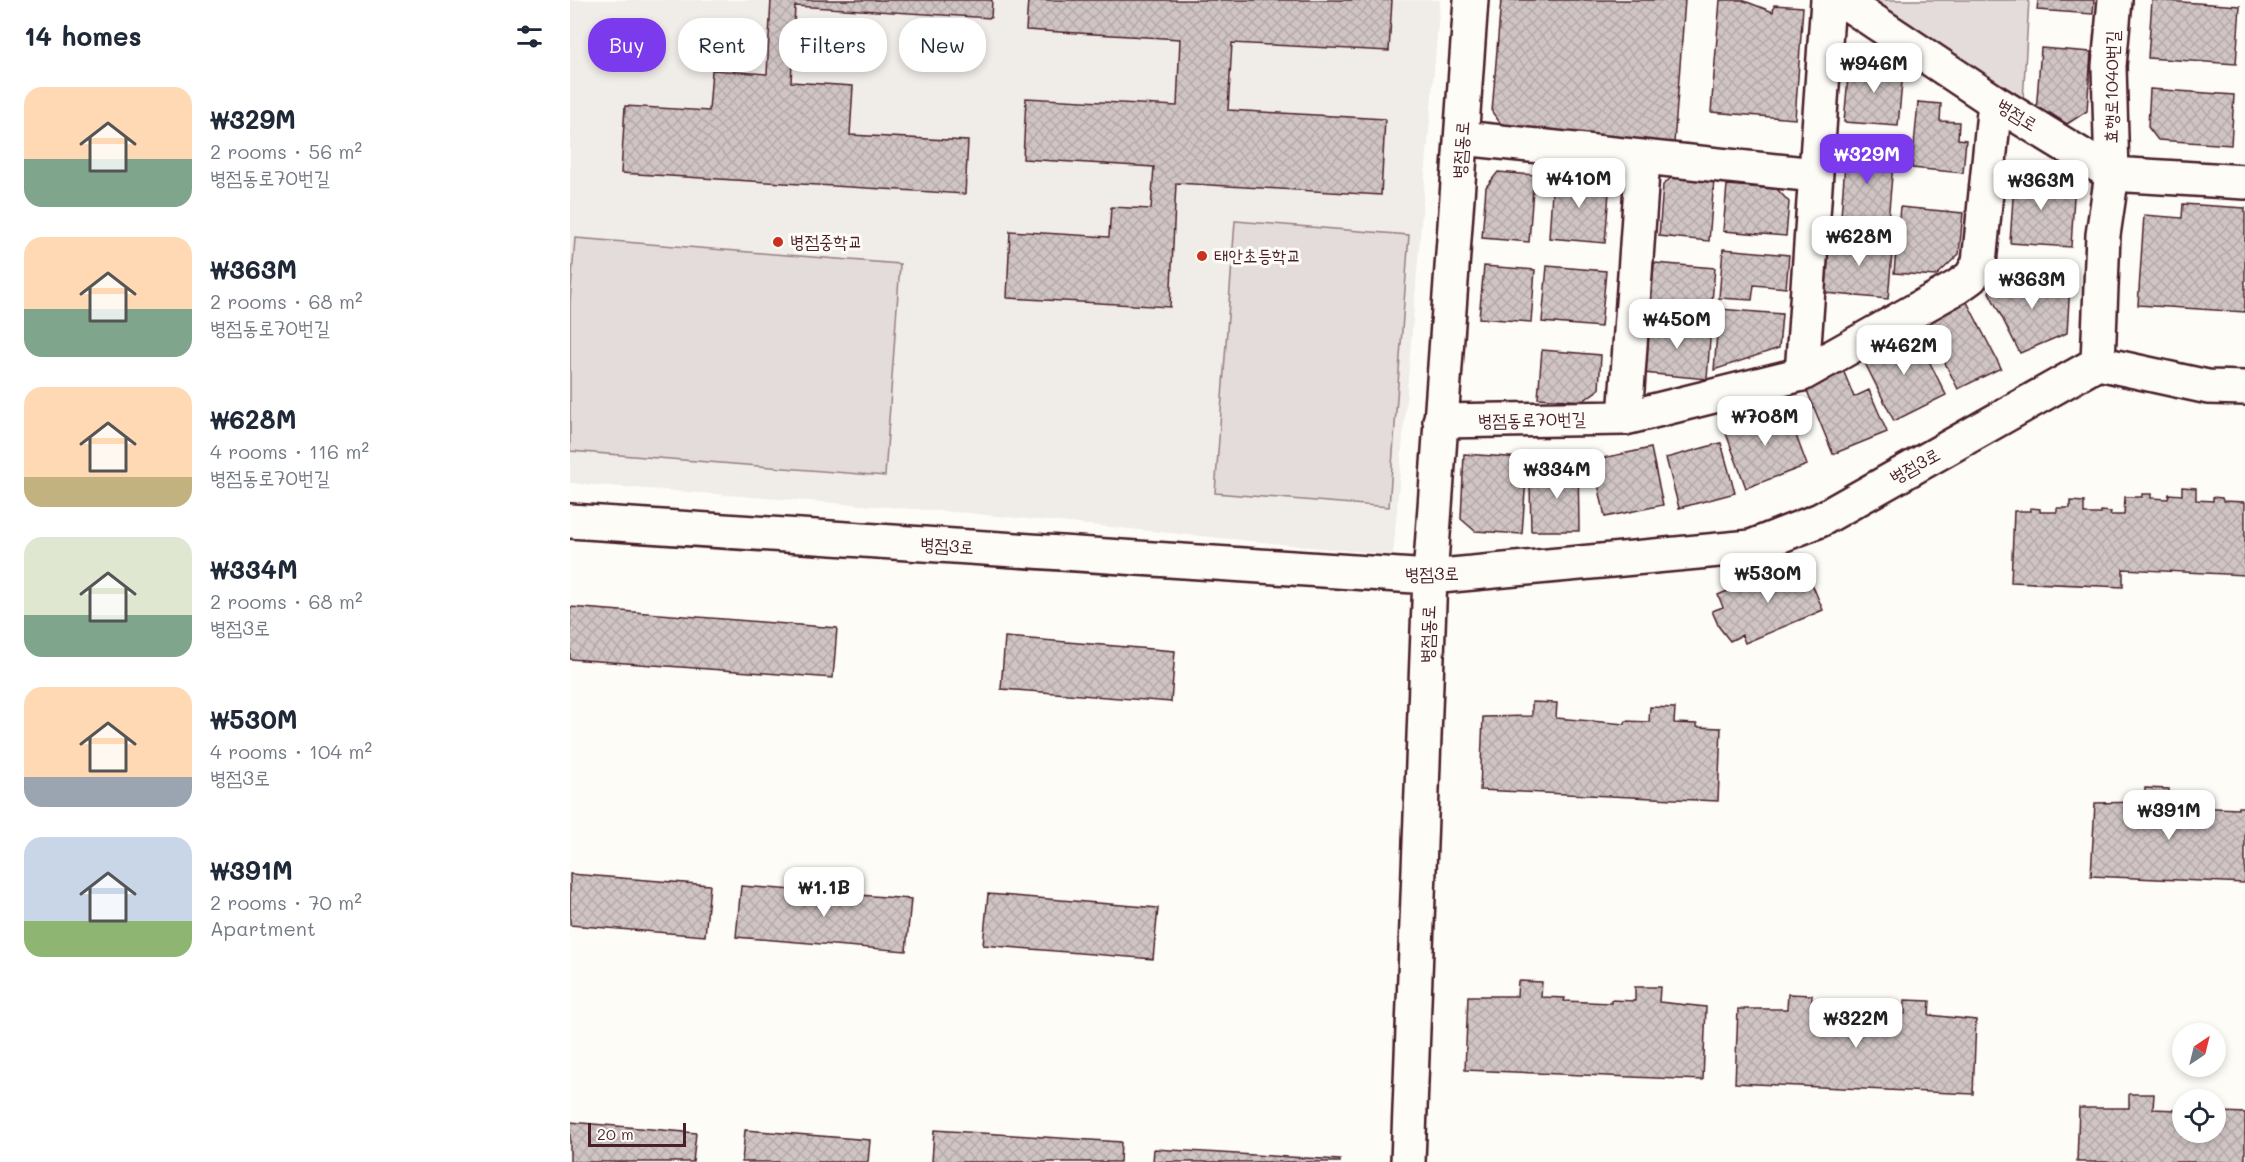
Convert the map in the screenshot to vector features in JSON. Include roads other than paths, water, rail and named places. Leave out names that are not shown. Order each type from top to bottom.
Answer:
[{"type":"street","name":"병점동로","points":[[1408,1162],[1430,577],[1470,0]]},
{"type":"street","points":[[1802,374],[1827,0]]},
{"type":"street","name":"병점로","points":[[1842,0],[1995,102],[2112,174],[2245,182]]},
{"type":"street","name":"효행로1040번길","points":[[2098,363],[2103,235],[2112,174],[2109,66],[2115,0]]},
{"type":"street","name":"병점동로70번길","points":[[1440,421],[1625,418],[1802,374],[1971,277],[1979,263],[1995,102]]},
{"type":"street","points":[[1462,138],[1815,175]]},
{"type":"street","points":[[1625,418],[1643,158]]},
{"type":"street","points":[[2098,363],[2208,387],[2245,388]]},
{"type":"street","name":"병점3로","points":[[570,521],[1430,577],[1751,547],[1820,520],[2098,363]]},
{"type":"place","name":"병점중학교","points":[[778,242]]},
{"type":"place","name":"태안초등학교","points":[[1202,256]]}]
